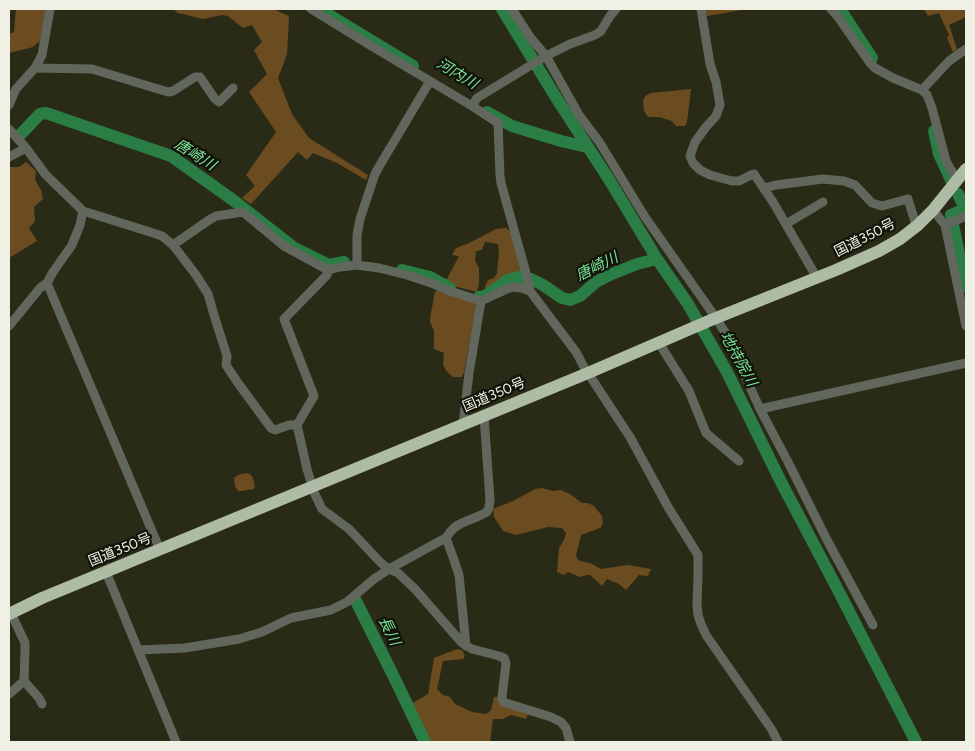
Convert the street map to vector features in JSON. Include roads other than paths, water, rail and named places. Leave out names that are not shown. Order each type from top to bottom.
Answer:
[{"type":"highway","name":"国道350号","points":[[10,613],[42,598],[879,251],[900,239],[918,225],[933,210],[966,169]]},
{"type":"street","points":[[9,104],[16,88],[35,68],[42,55],[50,9]]},
{"type":"street","points":[[311,9],[430,81],[474,102],[498,123],[500,176],[528,282],[630,437],[668,507],[698,555],[698,615],[706,635],[772,730],[778,742]]},
{"type":"street","points":[[512,9],[579,115],[600,143],[645,217],[726,334],[760,409],[872,626]]},
{"type":"street","points":[[474,102],[544,58],[570,44],[595,35],[601,31],[616,9]]},
{"type":"street","points":[[701,9],[710,64],[718,88],[720,105],[716,116],[695,142],[690,156],[693,163],[700,170],[710,175],[732,181],[739,181],[754,174],[817,278]]},
{"type":"street","points":[[831,9],[875,68],[922,90],[927,95],[946,161],[957,180]]},
{"type":"street","points":[[922,90],[949,62],[966,49]]},
{"type":"street","points":[[35,68],[92,69],[168,92],[195,77],[200,77],[219,102],[233,88]]},
{"type":"street","points":[[357,265],[357,235],[360,219],[375,174],[430,81]]},
{"type":"street","points":[[9,129],[46,174],[83,211],[162,236],[173,245],[208,294],[227,356],[226,365],[238,383],[271,428],[275,430],[289,425],[298,425]]},
{"type":"street","points":[[9,158],[26,148]]},
{"type":"street","points":[[764,188],[823,179],[844,181],[855,185],[872,203],[882,206],[908,199],[914,222],[918,225]]},
{"type":"street","points":[[786,224],[823,202]]},
{"type":"street","points":[[933,210],[950,223],[966,326]]},
{"type":"street","points":[[9,326],[40,288],[47,283],[52,272],[72,245],[83,211]]},
{"type":"street","points":[[173,245],[216,216],[242,212],[284,246],[328,270],[357,265],[379,268],[407,275],[481,301],[513,287],[521,288],[528,282]]},
{"type":"street","points":[[950,223],[966,216]]},
{"type":"street","points":[[328,270],[327,275],[284,319],[314,396],[298,425],[307,470],[322,509],[349,529],[381,564],[398,573],[415,589],[462,643],[472,649],[504,658],[506,663],[502,697],[504,702],[561,722],[566,728],[570,742]]},
{"type":"street","points":[[47,283],[160,550]]},
{"type":"street","points":[[463,425],[469,373],[481,301]]},
{"type":"street","points":[[659,343],[689,391],[706,433],[739,461]]},
{"type":"street","points":[[760,409],[966,363]]},
{"type":"street","points":[[138,650],[185,648],[230,641],[262,632],[292,618],[331,610],[347,602],[389,569],[446,538],[455,527],[487,512],[490,507],[484,416]]},
{"type":"street","points":[[446,538],[459,576],[466,646]]},
{"type":"street","points":[[106,572],[176,742]]},
{"type":"street","points":[[10,613],[24,643],[24,681],[42,704]]},
{"type":"street","points":[[9,694],[24,681]]},
{"type":"waterway","name":"河内川","points":[[319,9],[413,66]]},
{"type":"waterway","name":"地持院川","points":[[502,9],[657,259],[688,304],[727,372],[781,482],[916,742]]},
{"type":"waterway","points":[[840,9],[872,58]]},
{"type":"waterway","name":"河内川","points":[[487,112],[512,126],[587,147]]},
{"type":"waterway","name":"唐崎川","points":[[19,136],[40,114],[46,113],[171,156],[233,200],[293,247],[329,265],[344,262]]},
{"type":"waterway","points":[[934,131],[939,154],[951,180]]},
{"type":"waterway","points":[[958,194],[965,209],[951,215],[966,287]]},
{"type":"waterway","name":"唐崎川","points":[[479,297],[485,296],[508,280],[518,277],[531,279],[562,298],[570,300],[580,296],[596,282],[612,274],[637,264],[657,259]]},
{"type":"waterway","name":"唐崎川","points":[[402,270],[430,277],[450,288]]},
{"type":"waterway","name":"長川","points":[[356,601],[393,675]]},
{"type":"waterway","name":"長川","points":[[394,677],[425,742]]}]
